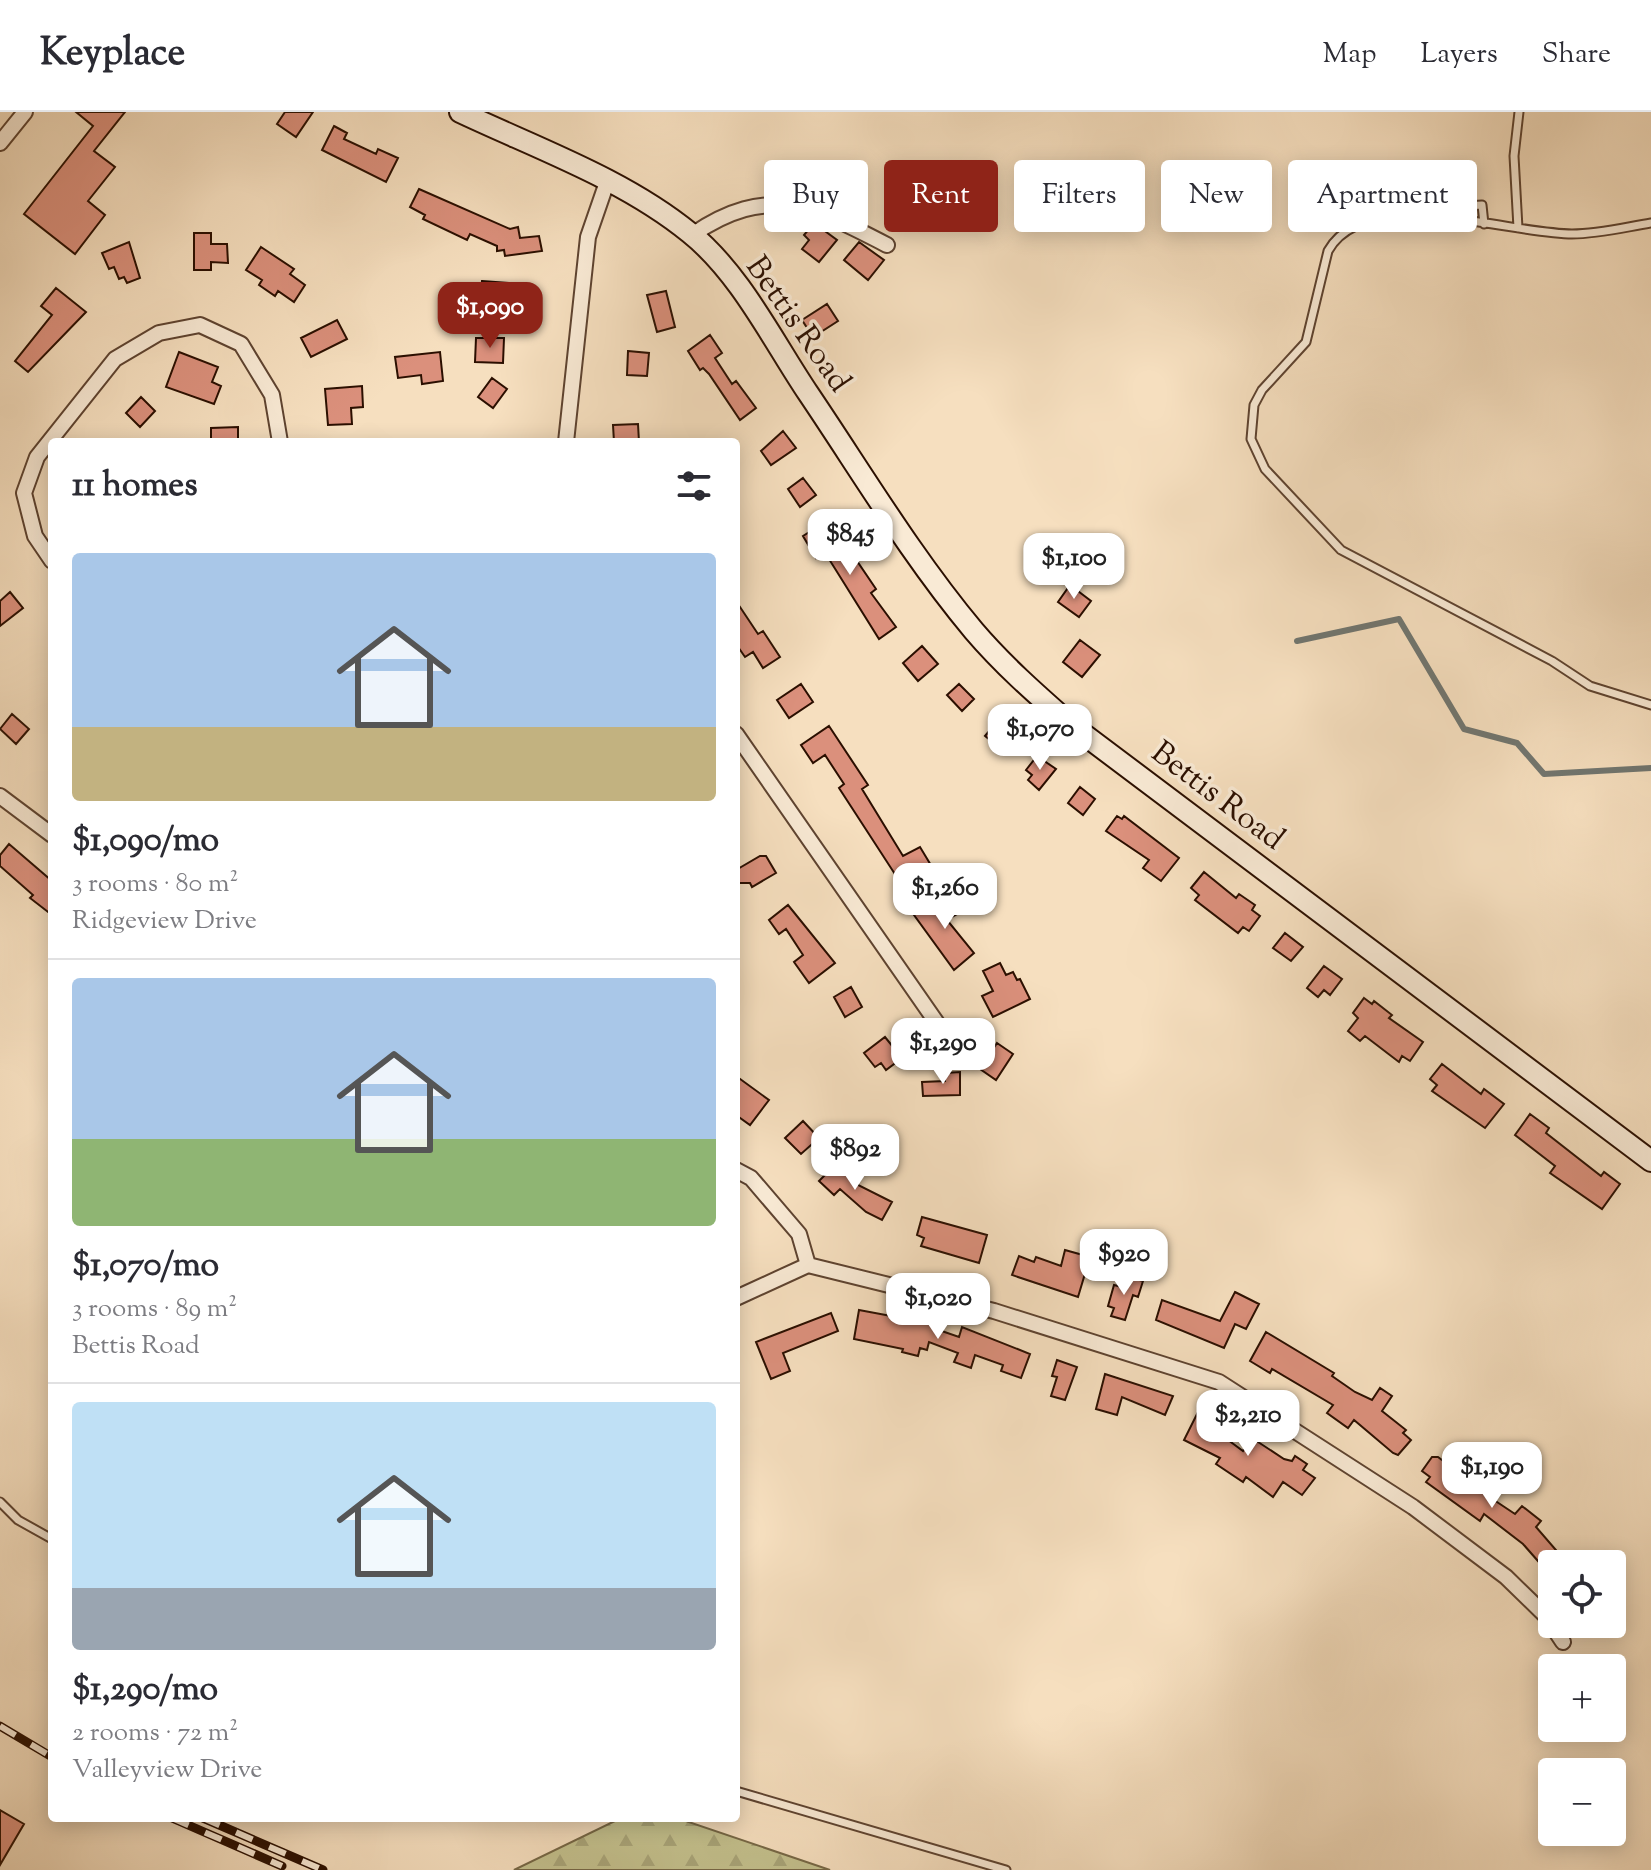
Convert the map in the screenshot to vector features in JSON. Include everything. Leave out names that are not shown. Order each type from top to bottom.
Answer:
[{"type":"street","points":[[0,143],[25,112]]},
{"type":"street","name":"Bettis Road","points":[[460,112],[607,182],[659,210],[692,235],[739,290],[929,574],[975,632],[1021,681],[1070,724],[1651,1161]]},
{"type":"street","points":[[566,438],[588,237],[607,182]]},
{"type":"street","points":[[692,235],[716,218],[757,204],[805,208],[832,216],[887,245]]},
{"type":"street","points":[[52,438],[115,359],[159,333],[200,325],[241,344],[272,395],[279,438]]},
{"type":"street","points":[[48,443],[37,457],[24,493],[35,536],[48,555]]},
{"type":"street","points":[[740,740],[939,1026]]},
{"type":"street","points":[[0,796],[48,832]]},
{"type":"street","points":[[740,1172],[751,1178],[799,1234],[808,1265]]},
{"type":"street","points":[[740,1296],[808,1265],[994,1311],[1219,1382],[1413,1507],[1526,1596],[1545,1615],[1563,1642]]},
{"type":"lane","points":[[1518,228],[1514,156],[1519,112]]},
{"type":"lane","points":[[1477,204],[1482,205],[1485,211],[1484,224]]},
{"type":"lane","points":[[1477,223],[1573,234],[1651,223]]},
{"type":"lane","points":[[1347,232],[1332,243],[1306,342],[1262,390],[1254,405],[1251,439],[1257,455],[1278,486],[1341,550],[1552,661],[1590,686],[1651,705]]},
{"type":"lane","points":[[0,1502],[18,1520],[48,1537]]},
{"type":"lane","points":[[740,1792],[1006,1870]]},
{"type":"green space","points":[[613,1822],[689,1822],[830,1870],[514,1870]]},
{"type":"building","points":[[76,112],[125,112],[94,151],[115,167],[88,201],[105,215],[75,254],[24,214],[93,126]]},
{"type":"building","points":[[285,112],[313,112],[296,137],[277,124]]},
{"type":"building","points":[[334,126],[347,133],[344,139],[376,154],[378,149],[398,158],[386,182],[322,150]]},
{"type":"building","points":[[419,189],[510,229],[518,227],[520,238],[539,236],[542,251],[505,256],[504,250],[497,251],[497,246],[470,234],[467,240],[423,219],[425,215],[410,207]]},
{"type":"building","points":[[806,232],[826,232],[837,240],[819,262],[802,249],[809,240],[804,235]]},
{"type":"building","points":[[194,233],[211,233],[211,244],[227,244],[228,263],[211,262],[211,270],[194,270]]},
{"type":"building","points":[[129,242],[140,278],[127,283],[124,277],[119,279],[114,267],[109,269],[102,253]]},
{"type":"building","points":[[859,242],[884,260],[868,280],[844,260]]},
{"type":"building","points":[[261,247],[294,269],[290,274],[305,285],[294,302],[278,291],[275,296],[259,285],[262,280],[246,270]]},
{"type":"building","points":[[482,281],[508,283],[506,305],[486,304],[487,297],[481,296]]},
{"type":"building","points":[[56,288],[86,312],[28,372],[15,361],[52,315],[41,306]]},
{"type":"building","points":[[666,291],[675,327],[657,332],[647,295]]},
{"type":"building","points":[[827,304],[838,321],[813,337],[802,320]]},
{"type":"building","points":[[337,320],[347,339],[311,357],[301,338]]},
{"type":"building","points":[[710,335],[722,353],[715,358],[732,384],[736,381],[756,408],[740,420],[709,374],[703,368],[700,370],[688,351]]},
{"type":"building","points":[[476,338],[504,338],[503,363],[475,362]]},
{"type":"building","points":[[628,351],[649,353],[647,376],[627,375]]},
{"type":"building","points":[[179,352],[218,367],[212,382],[221,386],[214,404],[166,387]]},
{"type":"building","points":[[440,352],[443,381],[422,384],[421,375],[398,378],[395,357]]},
{"type":"building","points":[[492,378],[507,389],[493,408],[478,397]]},
{"type":"building","points":[[362,386],[363,407],[351,408],[352,424],[328,425],[325,389]]},
{"type":"building","points":[[141,397],[155,411],[140,427],[126,413]]},
{"type":"building","points":[[638,424],[639,438],[614,438],[613,425]]},
{"type":"building","points":[[238,427],[238,438],[211,438],[211,428]]},
{"type":"building","points":[[783,431],[796,448],[771,465],[761,451]]},
{"type":"building","points":[[803,478],[816,495],[800,507],[788,489]]},
{"type":"building","points":[[827,521],[853,564],[857,561],[876,589],[871,593],[896,627],[879,639],[829,559],[824,553],[816,558],[803,536]]},
{"type":"building","points":[[1070,585],[1091,601],[1079,617],[1058,602]]},
{"type":"building","points":[[10,592],[23,608],[0,626],[0,601]]},
{"type":"building","points":[[740,607],[758,634],[763,631],[780,657],[763,668],[753,652],[745,657],[740,650]]},
{"type":"building","points":[[1080,640],[1100,655],[1082,677],[1063,662]]},
{"type":"building","points":[[922,646],[938,664],[918,681],[903,663]]},
{"type":"building","points":[[801,684],[813,702],[789,718],[777,700]]},
{"type":"building","points":[[959,684],[974,699],[962,711],[947,695]]},
{"type":"building","points":[[12,714],[29,729],[16,744],[0,729]]},
{"type":"building","points":[[997,722],[1014,736],[1002,750],[985,736]]},
{"type":"building","points":[[829,726],[868,785],[862,789],[903,856],[920,847],[932,867],[902,885],[839,788],[844,784],[825,755],[813,763],[801,745]]},
{"type":"building","points":[[1037,756],[1056,769],[1039,790],[1028,780],[1032,775],[1026,770]]},
{"type":"building","points":[[1080,787],[1095,799],[1083,815],[1068,803]]},
{"type":"building","points":[[1117,816],[1122,819],[1124,816],[1179,858],[1161,881],[1143,868],[1149,860],[1106,831]]},
{"type":"building","points":[[9,844],[48,878],[48,912],[0,866],[0,855]]},
{"type":"building","points":[[760,856],[766,856],[776,873],[752,887],[750,883],[740,883],[740,868]]},
{"type":"building","points":[[1204,872],[1236,898],[1239,894],[1255,905],[1252,910],[1260,916],[1249,931],[1243,927],[1238,933],[1195,900],[1199,895],[1191,888]]},
{"type":"building","points":[[947,894],[959,913],[947,920],[974,953],[954,970],[914,915]]},
{"type":"building","points":[[788,905],[835,963],[809,983],[794,962],[803,955],[786,929],[779,934],[769,920]]},
{"type":"building","points":[[1285,933],[1303,947],[1291,961],[1273,948]]},
{"type":"building","points":[[1000,963],[1006,975],[1013,972],[1017,980],[1020,979],[1030,999],[993,1017],[982,996],[993,991],[983,971]]},
{"type":"building","points":[[1324,966],[1342,979],[1330,995],[1324,990],[1318,997],[1307,988]]},
{"type":"building","points":[[851,987],[862,1007],[845,1017],[834,997]]},
{"type":"building","points":[[1364,998],[1372,1004],[1374,1001],[1392,1015],[1389,1018],[1423,1042],[1410,1061],[1402,1056],[1399,1062],[1365,1036],[1360,1041],[1348,1031],[1358,1018],[1353,1013]]},
{"type":"building","points":[[885,1037],[902,1058],[886,1070],[881,1063],[875,1067],[864,1053]]},
{"type":"building","points":[[997,1043],[1013,1054],[996,1080],[980,1069]]},
{"type":"building","points":[[1442,1064],[1481,1094],[1484,1089],[1504,1104],[1485,1128],[1432,1091],[1437,1085],[1430,1079]]},
{"type":"building","points":[[960,1072],[960,1095],[923,1096],[922,1082],[945,1081],[945,1073]]},
{"type":"building","points":[[740,1079],[769,1100],[750,1125],[740,1118]]},
{"type":"building","points":[[1530,1114],[1549,1128],[1546,1133],[1601,1176],[1604,1172],[1620,1184],[1602,1209],[1550,1173],[1555,1166],[1515,1135]]},
{"type":"building","points":[[803,1121],[819,1138],[801,1154],[785,1138]]},
{"type":"building","points":[[836,1163],[858,1185],[892,1202],[882,1220],[866,1212],[840,1189],[834,1195],[819,1181],[826,1174],[823,1167],[829,1171]]},
{"type":"building","points":[[922,1217],[987,1235],[979,1263],[921,1246],[924,1238],[917,1235]]},
{"type":"building","points":[[1065,1250],[1090,1257],[1078,1297],[1012,1275],[1019,1256],[1034,1262],[1036,1257],[1061,1266]]},
{"type":"building","points":[[1125,1276],[1143,1281],[1138,1297],[1133,1295],[1125,1320],[1111,1316],[1114,1308],[1108,1306],[1114,1285],[1122,1287]]},
{"type":"building","points":[[1235,1292],[1259,1304],[1246,1329],[1235,1324],[1224,1348],[1156,1320],[1162,1300],[1220,1321]]},
{"type":"building","points":[[859,1310],[934,1324],[933,1328],[959,1337],[962,1327],[1030,1354],[1021,1378],[1001,1371],[1003,1365],[975,1355],[971,1368],[954,1362],[958,1353],[929,1342],[927,1350],[920,1348],[918,1356],[902,1352],[903,1349],[854,1339]]},
{"type":"building","points":[[831,1313],[838,1331],[783,1353],[790,1371],[771,1379],[756,1342]]},
{"type":"building","points":[[1266,1332],[1334,1373],[1332,1376],[1355,1392],[1372,1400],[1380,1388],[1392,1396],[1382,1411],[1406,1430],[1403,1433],[1411,1440],[1398,1455],[1393,1453],[1354,1420],[1348,1428],[1327,1413],[1333,1405],[1272,1369],[1270,1373],[1250,1361]]},
{"type":"building","points":[[1057,1360],[1077,1367],[1065,1400],[1051,1396],[1057,1377],[1052,1376]]},
{"type":"building","points":[[1105,1374],[1173,1396],[1165,1415],[1122,1397],[1117,1415],[1096,1409]]},
{"type":"building","points":[[1200,1408],[1222,1418],[1216,1431],[1243,1451],[1252,1438],[1284,1459],[1292,1461],[1295,1456],[1307,1464],[1303,1470],[1315,1478],[1302,1495],[1283,1482],[1273,1497],[1246,1477],[1243,1482],[1216,1464],[1220,1458],[1184,1440]]},
{"type":"building","points":[[1432,1457],[1438,1457],[1476,1486],[1481,1479],[1496,1490],[1491,1498],[1515,1514],[1522,1506],[1541,1521],[1536,1527],[1556,1550],[1538,1550],[1538,1561],[1523,1544],[1484,1514],[1480,1521],[1426,1482],[1430,1477],[1422,1471]]},
{"type":"building","points":[[0,1810],[24,1824],[0,1865]]},
{"type":"waterway","points":[[1297,641],[1399,619],[1464,729],[1517,743],[1544,774],[1651,768]]},
{"type":"railway","points":[[0,1726],[48,1755]]},
{"type":"railway","points":[[181,1822],[282,1866]]},
{"type":"railway","points":[[212,1822],[323,1870]]}]
